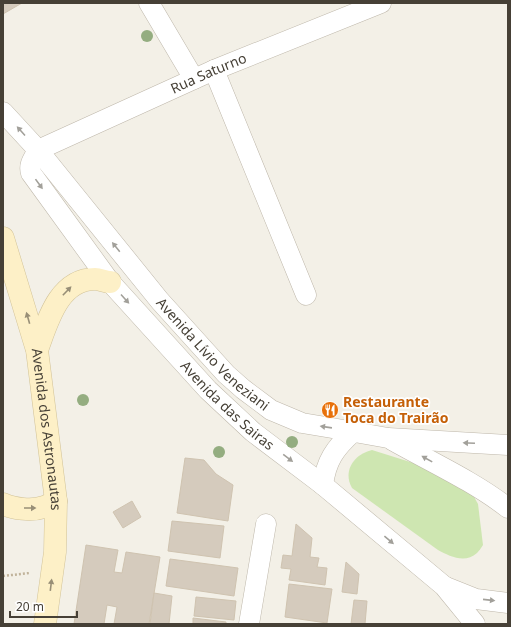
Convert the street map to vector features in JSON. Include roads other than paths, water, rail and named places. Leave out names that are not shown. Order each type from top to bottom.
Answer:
[{"type":"main road","name":"Avenida dos Astronautas","points":[[3,238],[37,350],[56,501],[55,552],[46,624]]},
{"type":"main road","points":[[37,350],[51,314],[58,301],[71,286],[95,279],[110,282]]},
{"type":"main road","points":[[3,504],[33,509],[45,507],[56,501]]},
{"type":"street","points":[[149,3],[194,79]]},
{"type":"street","name":"Rua Saturno","points":[[38,150],[214,70],[381,3]]},
{"type":"street","points":[[214,70],[306,295]]},
{"type":"street","name":"Avenida Lívio Veneziani","points":[[3,112],[38,150],[160,301],[226,374],[271,410],[302,424],[388,438],[508,445]]},
{"type":"street","name":"Avenida das Sairas","points":[[38,150],[30,164],[29,168],[31,173],[110,282],[208,390],[253,432],[323,485],[444,586],[475,624]]},
{"type":"street","points":[[323,485],[324,473],[335,451],[341,442],[353,432]]},
{"type":"street","points":[[388,438],[471,483],[508,508]]},
{"type":"street","points":[[249,624],[266,524]]},
{"type":"street","points":[[444,586],[476,599],[508,602]]},
{"type":"place","name":"Restaurante Toca do Trairão","points":[[330,410]]}]
